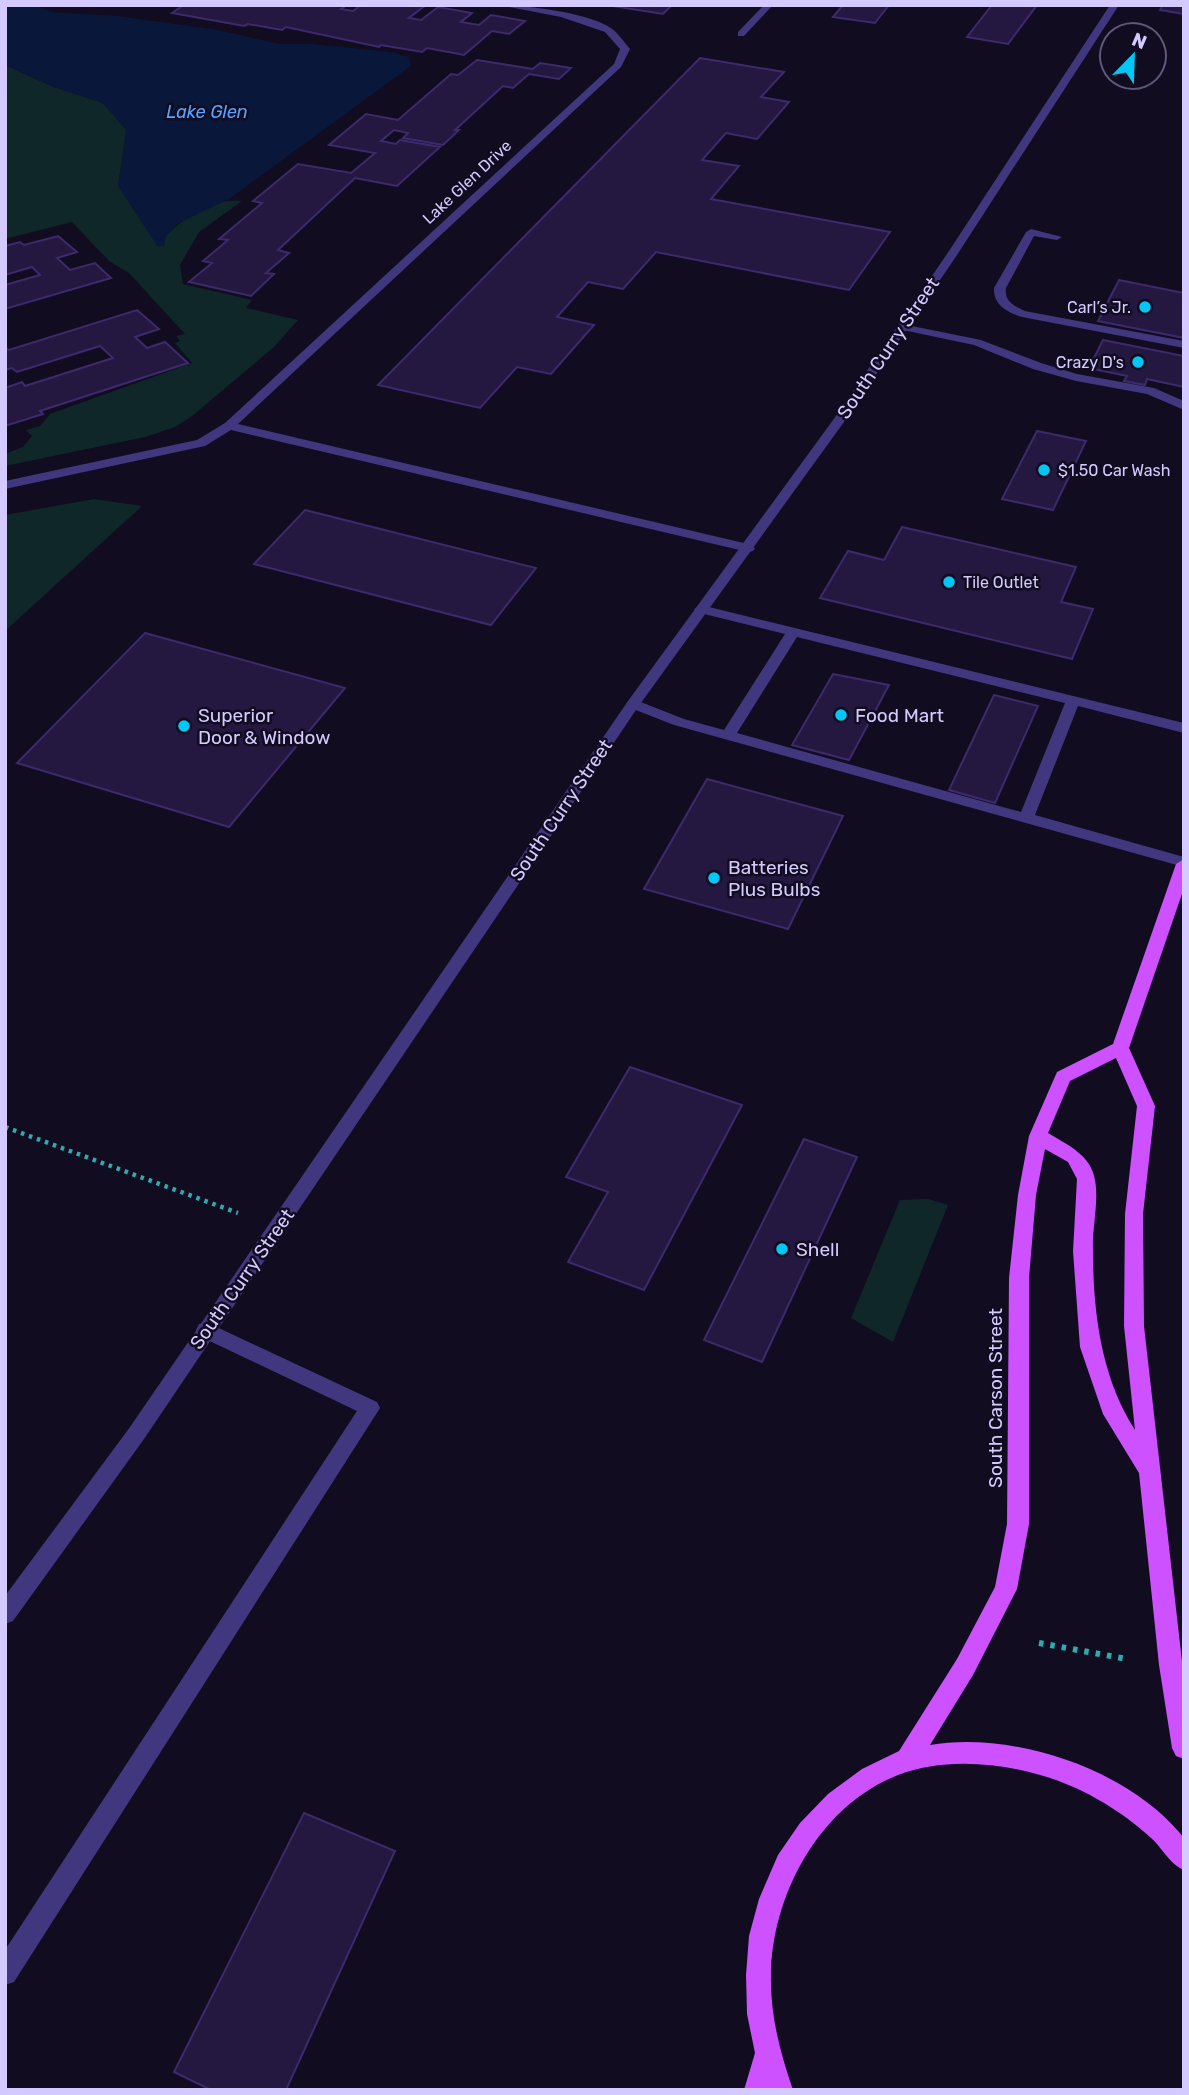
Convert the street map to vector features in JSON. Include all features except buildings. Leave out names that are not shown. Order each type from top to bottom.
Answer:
[{"type":"main road","points":[[1184,863],[1120,1048],[1146,1105],[1134,1214],[1134,1326],[1170,1665],[1184,1748]]},
{"type":"main road","name":"South Carson Street","points":[[907,1760],[965,1667],[1006,1589],[1018,1524],[1020,1278],[1027,1195],[1038,1136],[1063,1077],[1120,1048]]},
{"type":"main road","points":[[1038,1136],[1075,1157],[1086,1179],[1083,1251],[1090,1347],[1112,1414],[1150,1473]]},
{"type":"main road","points":[[780,2090],[766,2057],[756,1990],[762,1925],[782,1868],[814,1820],[857,1784],[907,1760],[969,1751],[1035,1759],[1099,1785],[1157,1827],[1184,1858]]},
{"type":"main road","points":[[757,2090],[766,2057]]},
{"type":"street","name":"Lake Glen Drive","points":[[5,485],[201,443],[229,426],[618,65],[625,49],[608,30],[563,15],[503,5]]},
{"type":"street","points":[[741,34],[769,5]]},
{"type":"street","name":"South Curry Street","points":[[5,1614],[137,1433],[633,704],[872,374],[1115,5]]},
{"type":"street","points":[[1057,237],[1031,232],[1000,288],[1001,301],[1023,314],[1184,345]]},
{"type":"street","points":[[902,327],[977,342],[1037,366],[1076,377],[1150,391],[1184,407]]},
{"type":"street","points":[[229,426],[748,548]]},
{"type":"street","points":[[701,609],[1184,728]]},
{"type":"street","points":[[728,735],[793,632]]},
{"type":"street","points":[[1026,818],[1073,701]]},
{"type":"street","points":[[633,704],[680,722],[1184,863]]},
{"type":"street","points":[[5,1973],[370,1408],[206,1330]]},
{"type":"path","points":[[5,1127],[276,1227]]},
{"type":"path","points":[[1039,1643],[1127,1659]]},
{"type":"green space","points":[[5,65],[54,87],[103,103],[127,130],[118,186],[166,236],[181,222],[211,205],[242,201],[199,232],[180,265],[183,284],[252,300],[246,308],[298,320],[274,347],[192,416],[175,427],[145,437],[5,466],[5,454],[23,447],[32,436],[26,430],[40,426],[50,414],[192,363],[175,343],[180,341],[176,336],[185,334],[129,273],[109,261],[72,222],[5,239]]},
{"type":"green space","points":[[94,499],[142,506],[5,631],[5,515]]},
{"type":"green space","points":[[928,1199],[948,1205],[893,1342],[851,1318],[900,1200]]},
{"type":"water","name":"Lake Glen","points":[[5,5],[36,5],[51,12],[117,16],[219,30],[279,44],[312,44],[391,52],[409,57],[411,66],[229,199],[177,224],[166,236],[164,246],[158,247],[118,186],[126,130],[103,103],[54,87],[5,65]]},
{"type":"place","name":"Carl’s Jr.","points":[[1145,307]]},
{"type":"place","name":"Crazy D's","points":[[1138,362]]},
{"type":"place","name":"$1.50 Car Wash","points":[[1044,470]]},
{"type":"place","name":"Tile Outlet","points":[[949,582]]},
{"type":"place","name":"Food Mart","points":[[841,715]]},
{"type":"place","name":"Superior Door & Window","points":[[184,726]]},
{"type":"place","name":"Batteries Plus Bulbs","points":[[714,878]]},
{"type":"place","name":"Shell","points":[[782,1249]]}]
